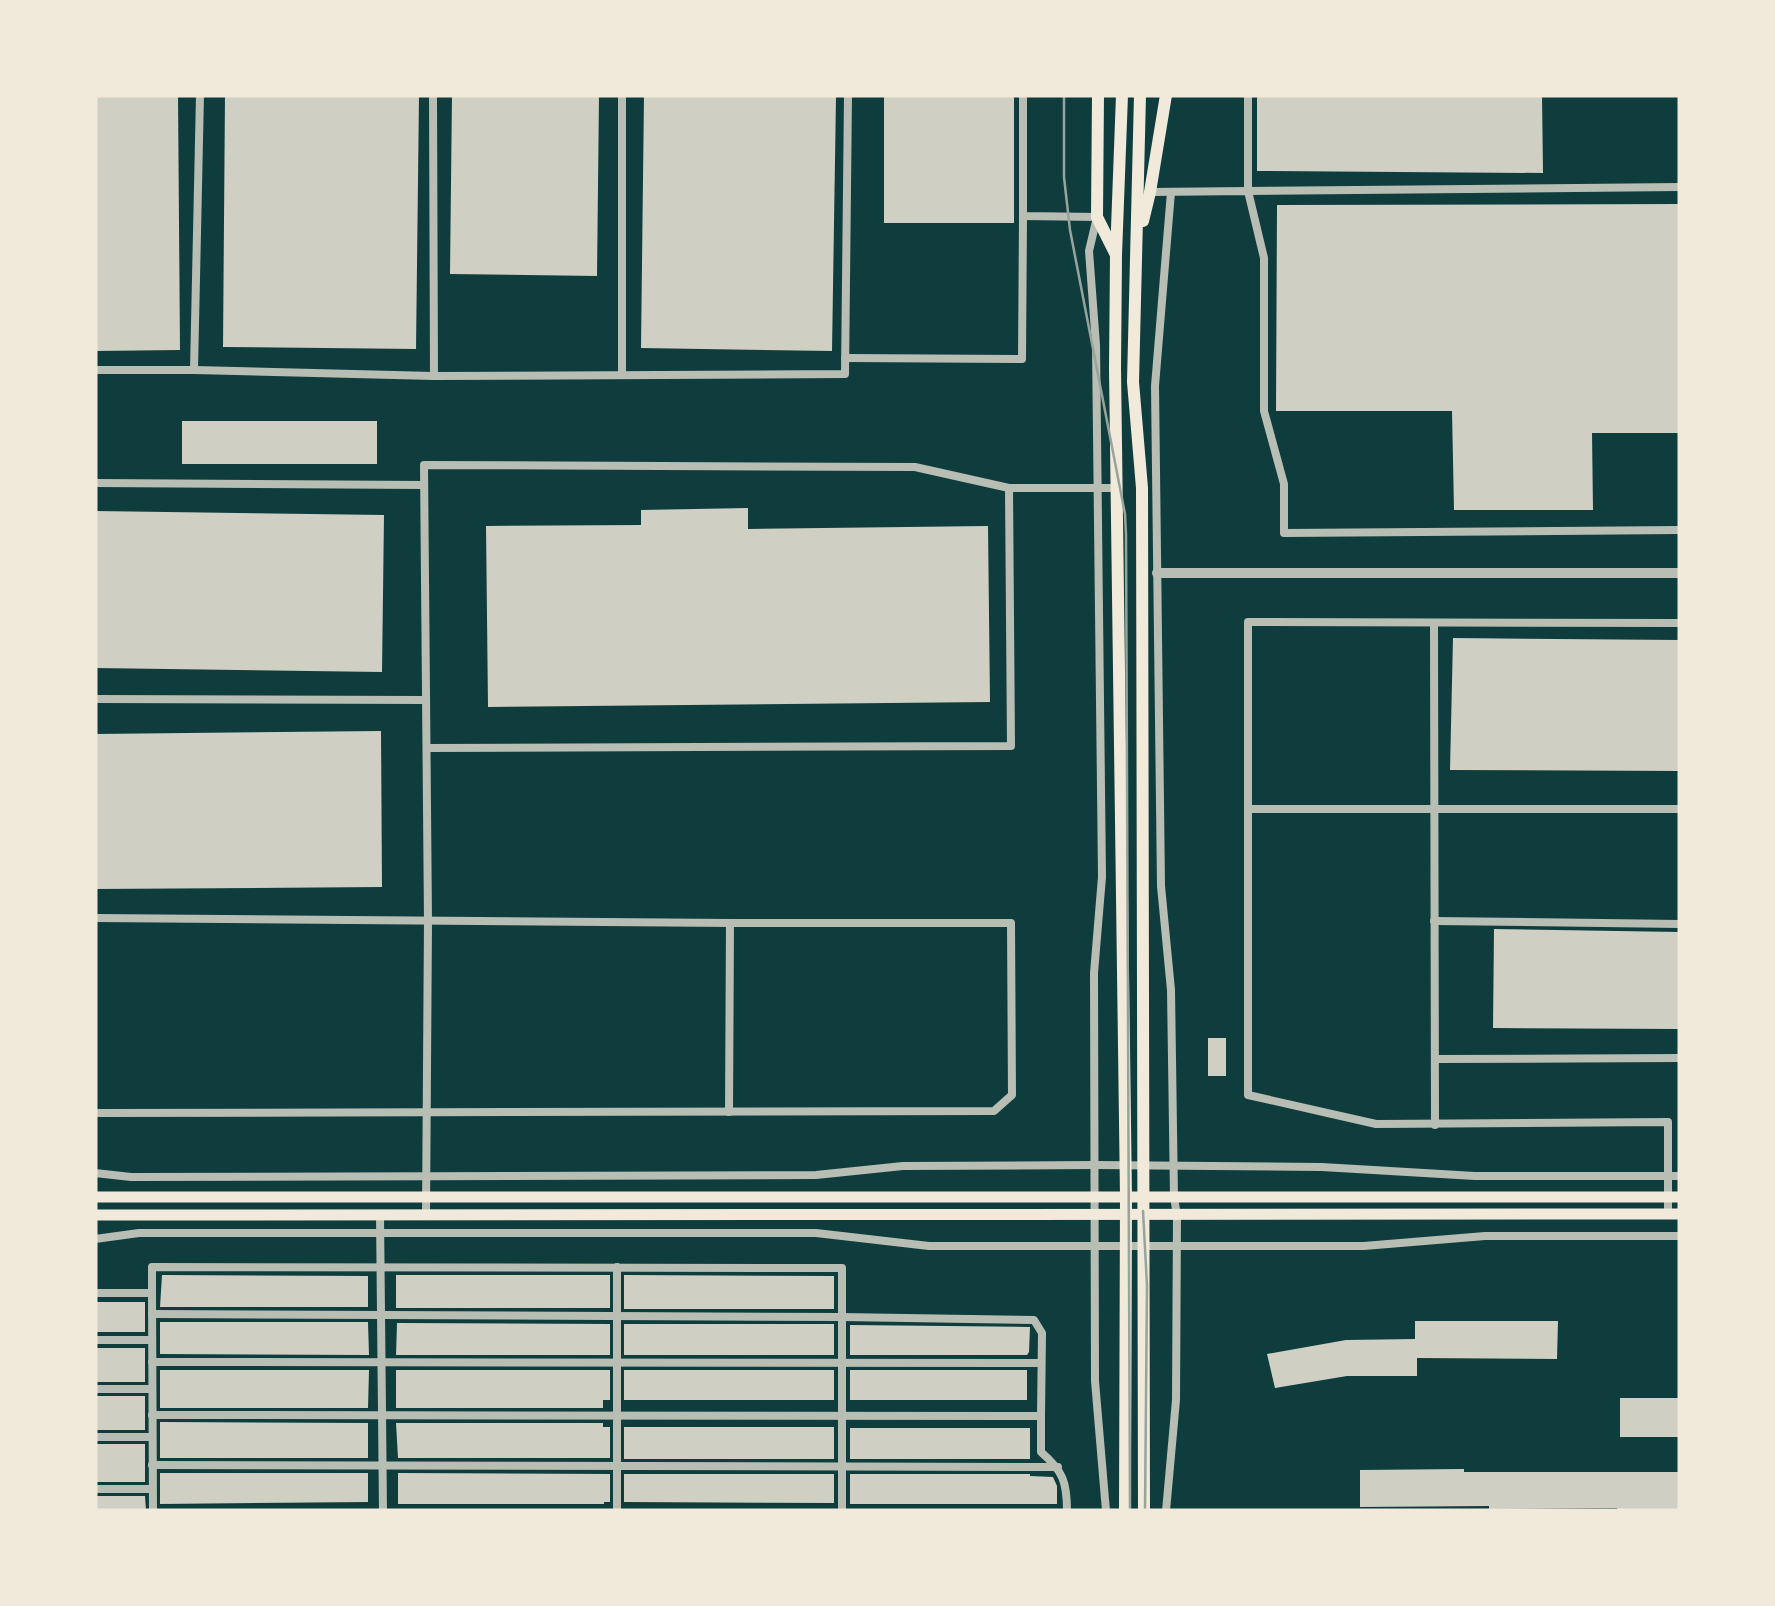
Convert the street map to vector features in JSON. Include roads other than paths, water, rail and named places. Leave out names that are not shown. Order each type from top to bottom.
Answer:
[{"type":"main road","points":[[1098,95],[1097,217],[1116,254]]},
{"type":"main road","points":[[1122,95],[1116,254],[1126,1511]]},
{"type":"main road","points":[[1140,95],[1133,382],[1142,488],[1144,1511]]},
{"type":"main road","points":[[1136,248],[1166,95]]},
{"type":"main road","points":[[95,1197],[1674,1197]]},
{"type":"main road","points":[[95,1215],[1674,1214]]},
{"type":"street","points":[[194,370],[200,95]]},
{"type":"street","points":[[433,95],[434,376]]},
{"type":"street","points":[[622,95],[622,375]]},
{"type":"street","points":[[95,370],[434,376],[845,374],[848,95]]},
{"type":"street","points":[[845,358],[1022,359],[1022,95]]},
{"type":"street","points":[[1248,95],[1248,192],[1264,258],[1264,411],[1284,484],[1284,532],[1680,530]]},
{"type":"street","points":[[1150,192],[1680,187]]},
{"type":"street","points":[[1166,1511],[1176,1400],[1177,1216],[1171,990],[1161,886],[1155,386],[1171,192]]},
{"type":"street","points":[[1022,216],[1097,217],[1088,251],[1096,346],[1102,877],[1094,973],[1095,1381],[1106,1511]]},
{"type":"street","points":[[426,1215],[424,465],[915,467],[1009,488],[1117,488]]},
{"type":"street","points":[[95,483],[424,485]]},
{"type":"street","points":[[427,748],[1011,746],[1009,488]]},
{"type":"street","points":[[1158,573],[1680,573]]},
{"type":"street","points":[[1680,624],[1248,622],[1248,1095],[1376,1124],[1680,1122]]},
{"type":"street","points":[[1434,622],[1435,1125]]},
{"type":"street","points":[[95,698],[426,700]]},
{"type":"street","points":[[1250,809],[1680,809]]},
{"type":"street","points":[[95,918],[1010,923],[1012,1094],[994,1110],[95,1113]]},
{"type":"street","points":[[1434,922],[1680,924]]},
{"type":"street","points":[[729,1112],[730,924]]},
{"type":"street","points":[[1435,1059],[1680,1058]]},
{"type":"street","points":[[1668,1122],[1668,1176],[1674,1214]]},
{"type":"street","points":[[95,1173],[816,1175],[903,1166],[1095,1165],[1322,1167],[1475,1176],[1680,1176]]},
{"type":"street","points":[[380,1215],[383,1511]]},
{"type":"street","points":[[95,1238],[139,1233],[816,1233],[930,1246],[1364,1246],[1485,1236],[1680,1236]]},
{"type":"street","points":[[153,1511],[152,1267],[842,1268],[842,1511]]},
{"type":"street","points":[[617,1267],[617,1511]]},
{"type":"street","points":[[95,1293],[152,1293]]},
{"type":"street","points":[[152,1314],[1034,1320],[1042,1333],[1041,1452],[1058,1467],[1067,1488],[1067,1511]]},
{"type":"street","points":[[95,1340],[151,1340]]},
{"type":"street","points":[[152,1362],[1041,1363]]},
{"type":"street","points":[[95,1389],[152,1389]]},
{"type":"street","points":[[152,1415],[1041,1416]]},
{"type":"street","points":[[95,1437],[152,1437]]},
{"type":"street","points":[[152,1465],[1058,1467]]},
{"type":"street","points":[[95,1489],[152,1489]]},
{"type":"tram line","points":[[1064,95],[1064,177],[1070,230],[1126,535],[1130,1511]]},
{"type":"tram line","points":[[1143,1211],[1147,1285],[1145,1511]]}]
